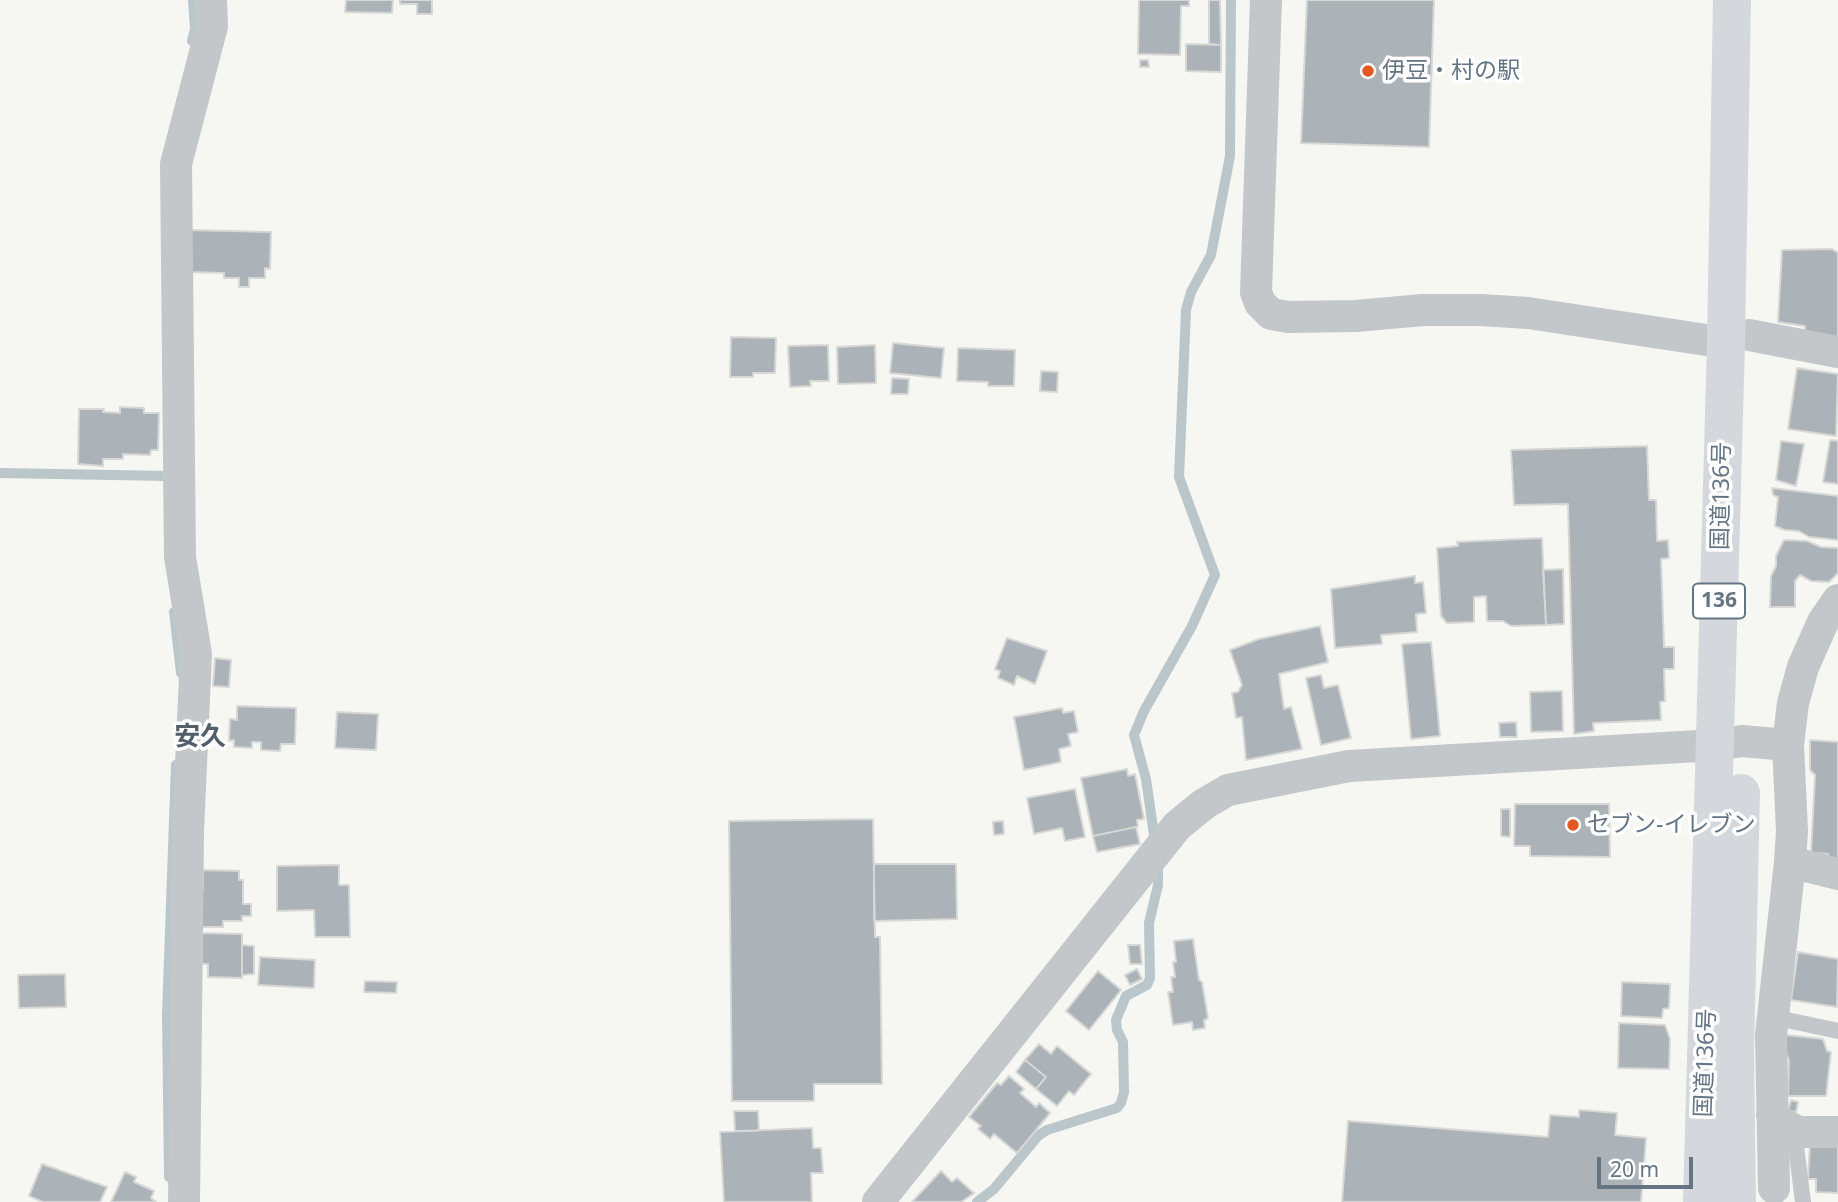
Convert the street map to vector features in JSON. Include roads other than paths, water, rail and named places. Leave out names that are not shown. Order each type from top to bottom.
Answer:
[{"type":"highway","name":"国道136号","points":[[1702,1202],[1729,743],[1737,339],[1732,0]]},
{"type":"highway","name":"国道136号","points":[[1737,339],[1758,0]]},
{"type":"highway","name":"国道136号","points":[[1729,743],[1737,1202]]},
{"type":"street","points":[[184,1202],[188,831],[197,654],[180,557],[176,164],[212,26],[211,0]]},
{"type":"street","points":[[1266,0],[1256,292],[1260,303],[1271,314],[1288,317],[1356,316],[1423,310],[1528,313],[1838,352]]},
{"type":"street","points":[[1774,1188],[1783,1122],[1773,1017],[1792,831],[1788,745],[1793,703],[1803,667],[1823,622],[1838,600]]},
{"type":"street","points":[[878,1202],[1177,826],[1204,804],[1228,790],[1349,766],[1729,743],[1788,745]]},
{"type":"street","points":[[1790,862],[1838,874]]},
{"type":"street","points":[[1783,1122],[1838,1132]]},
{"type":"lane","points":[[1773,1017],[1838,1031]]},
{"type":"lane","points":[[1783,1122],[1803,1202]]},
{"type":"waterway","points":[[192,41],[195,29],[193,0]]},
{"type":"waterway","points":[[1155,842],[1146,779],[1134,735],[1144,711],[1192,626],[1215,575],[1179,477],[1186,310],[1191,292],[1211,255],[1230,156],[1231,0]]},
{"type":"waterway","points":[[0,473],[168,476]]},
{"type":"waterway","points":[[174,612],[181,673]]},
{"type":"waterway","points":[[169,1177],[167,1014],[176,765]]},
{"type":"waterway","points":[[977,1202],[994,1189],[1038,1136],[1047,1130],[1117,1108],[1121,1103],[1124,1092],[1123,1042],[1116,1020],[1126,996],[1147,985],[1150,978],[1149,923],[1158,885],[1158,864]]},
{"type":"place","name":"伊豆・村の駅","points":[[1368,71]]},
{"type":"place","name":"セブン-イレブン","points":[[1573,825]]},
{"type":"district","name":"安久","points":[[200,738]]}]
